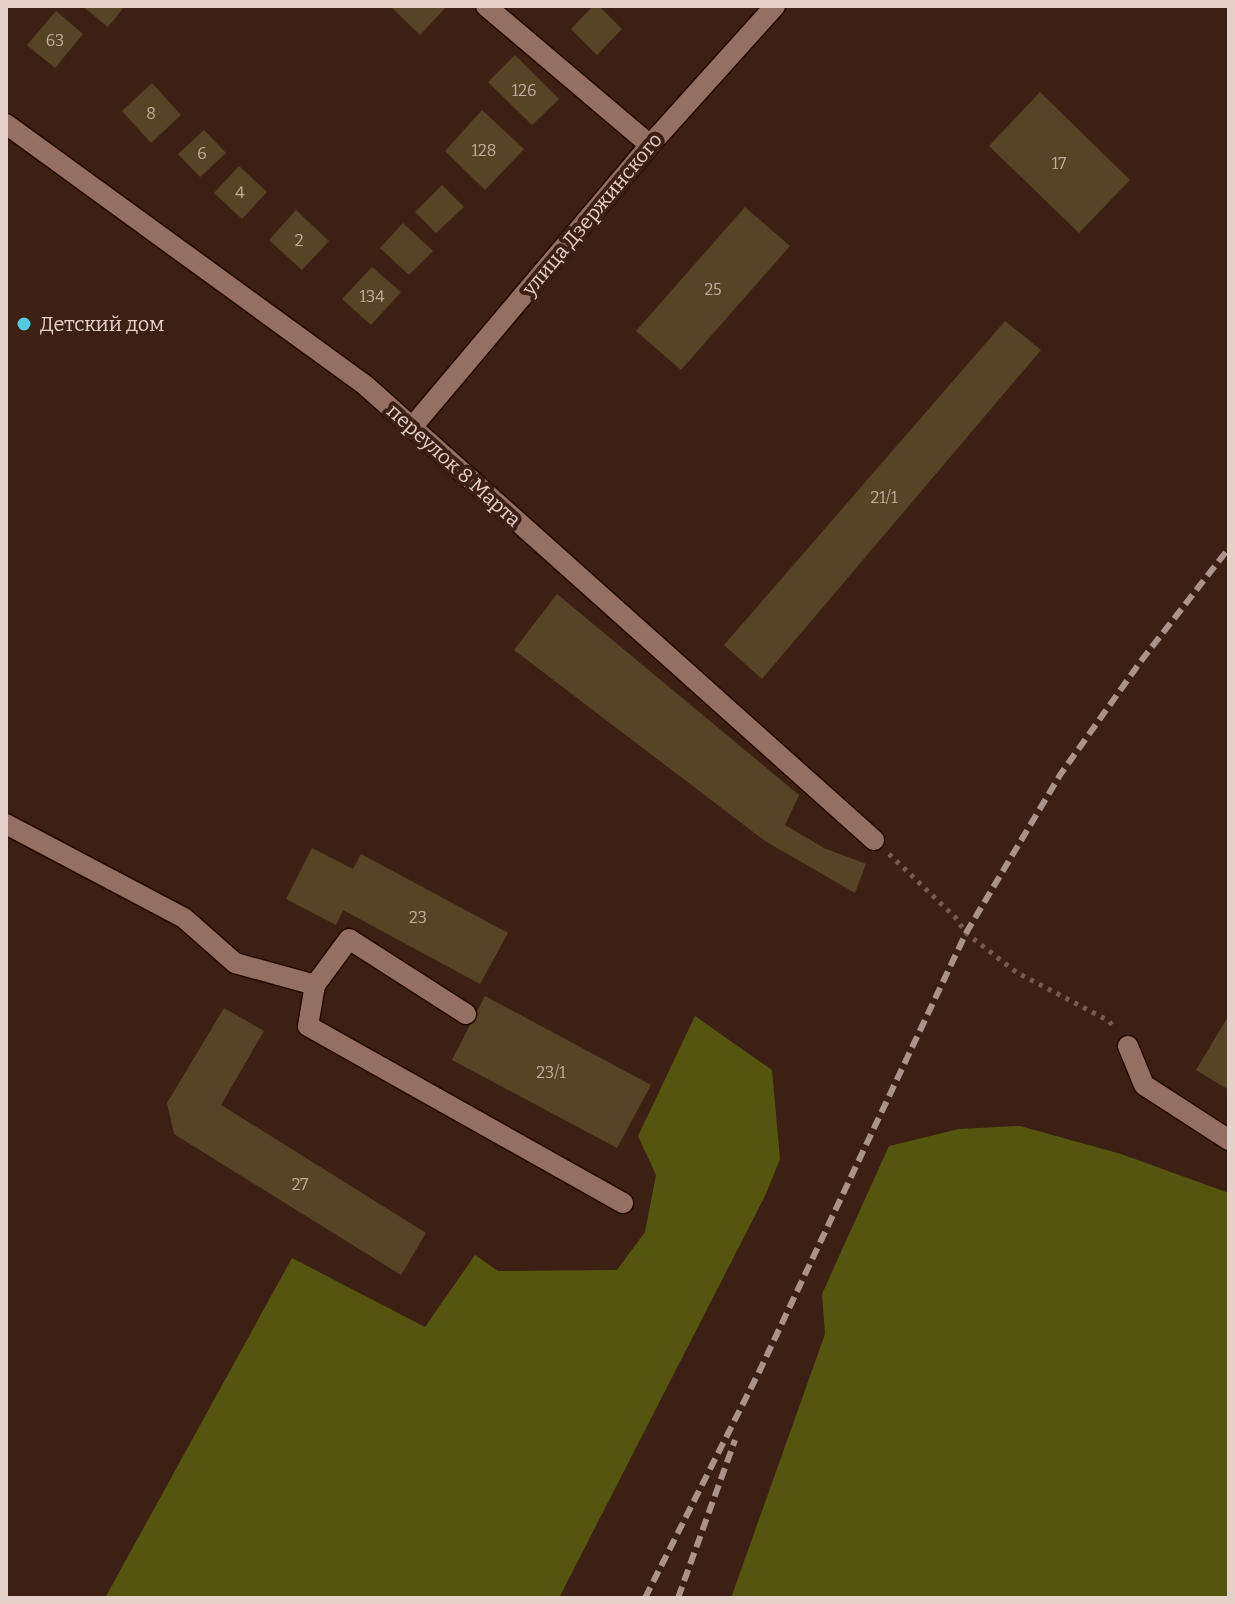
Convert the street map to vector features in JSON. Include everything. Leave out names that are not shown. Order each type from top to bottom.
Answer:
[{"type":"street","points":[[486,6],[650,145]]},
{"type":"street","name":"улица Дзержинского","points":[[413,426],[650,145],[775,6]]},
{"type":"street","name":"переулок 8 Марта","points":[[6,124],[365,385],[874,840]]},
{"type":"street","points":[[6,824],[184,918],[235,963],[315,985]]},
{"type":"street","points":[[466,1014],[349,939],[315,985],[308,1026],[623,1203]]},
{"type":"street","points":[[1128,1046],[1144,1085],[1229,1140]]},
{"type":"path","points":[[874,840],[955,917],[966,933],[1016,972],[1109,1021],[1128,1046]]},
{"type":"shaded area","points":[[695,1016],[772,1070],[780,1159],[766,1194],[559,1598],[105,1598],[292,1258],[425,1327],[475,1255],[498,1271],[617,1270],[645,1232],[656,1175],[638,1136]]},
{"type":"shaded area","points":[[1020,1126],[1121,1154],[1229,1193],[1229,1598],[731,1598],[825,1334],[822,1294],[889,1146],[959,1129]]},
{"type":"building","points":[[82,6],[125,6],[108,27]]},
{"type":"building","points":[[393,6],[447,6],[420,35]]},
{"type":"building","points":[[593,6],[599,6],[622,29],[597,55],[571,29]]},
{"type":"building","points":[[56,11],[83,34],[55,68],[27,45]]},
{"type":"building","points":[[515,55],[559,99],[532,125],[488,82]]},
{"type":"building","points":[[152,83],[181,115],[151,143],[122,111]]},
{"type":"building","points":[[1040,92],[1130,180],[1079,233],[989,146]]},
{"type":"building","points":[[482,110],[524,149],[485,190],[445,151]]},
{"type":"building","points":[[204,130],[226,153],[200,177],[178,154]]},
{"type":"building","points":[[239,166],[267,192],[242,219],[214,193]]},
{"type":"building","points":[[442,185],[464,207],[436,233],[415,212]]},
{"type":"building","points":[[745,207],[790,246],[681,370],[636,331]]},
{"type":"building","points":[[296,210],[329,241],[302,270],[269,240]]},
{"type":"building","points":[[403,223],[433,251],[409,275],[380,248]]},
{"type":"building","points":[[372,267],[401,292],[371,325],[342,299]]},
{"type":"building","points":[[1005,321],[1041,350],[762,679],[724,645]]},
{"type":"building","points":[[557,594],[799,795],[785,825],[824,848],[866,864],[855,893],[765,841],[514,650]]},
{"type":"building","points":[[312,848],[353,869],[361,854],[508,933],[480,984],[343,910],[336,925],[286,899]]},
{"type":"building","points":[[485,996],[651,1085],[617,1148],[452,1060]]},
{"type":"building","points":[[224,1008],[264,1031],[221,1105],[426,1233],[401,1275],[174,1134],[167,1103]]},
{"type":"building","points":[[1229,1015],[1229,1090],[1196,1070]]},
{"type":"railway","points":[[645,1598],[759,1372],[966,933],[1060,775],[1141,661],[1229,548]]},
{"type":"railway","points":[[678,1598],[735,1440]]},
{"type":"place","name":"Детский дом","points":[[24,324]]}]
